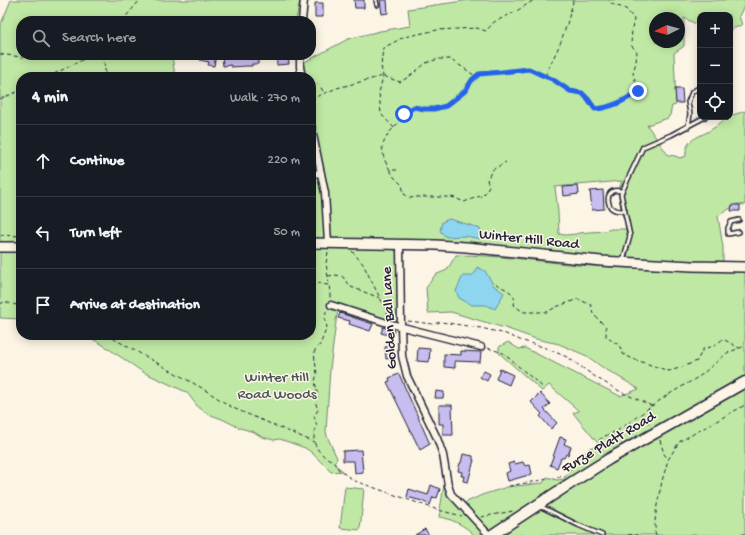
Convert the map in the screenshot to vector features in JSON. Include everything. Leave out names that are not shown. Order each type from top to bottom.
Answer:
[{"type":"main road","name":"Furze Platt Road","points":[[492,535],[573,478],[745,382]]},
{"type":"street","points":[[302,16],[304,0]]},
{"type":"street","points":[[300,60],[301,72]]},
{"type":"street","points":[[316,149],[325,193],[328,244]]},
{"type":"street","points":[[316,174],[321,173]]},
{"type":"street","name":"Winter Hill Road","points":[[316,243],[436,245],[586,260],[692,266],[745,266]]},
{"type":"street","name":"Golden Ball Lane","points":[[400,244],[402,356],[407,376],[437,438],[443,455],[451,494],[488,535]]},
{"type":"street","points":[[0,247],[16,247]]},
{"type":"street","points":[[331,305],[387,323],[401,324],[480,347]]},
{"type":"lane","points":[[376,0],[377,5]]},
{"type":"lane","points":[[688,127],[690,114],[688,102],[692,92],[697,89]]},
{"type":"lane","points":[[622,262],[630,236],[621,194],[643,148],[700,120]]},
{"type":"lane","points":[[622,191],[612,191],[608,198],[611,208],[625,211]]},
{"type":"lane","points":[[739,220],[731,222],[728,228],[728,234],[739,232]]},
{"type":"lane","points":[[535,506],[544,508],[602,535]]},
{"type":"path","points":[[126,16],[140,0]]},
{"type":"path","points":[[394,128],[381,114],[379,93],[384,76],[381,66],[383,48],[404,37],[437,30],[477,28],[486,31],[494,22],[515,12],[534,0]]},
{"type":"path","points":[[544,76],[560,44],[573,2],[572,0]]},
{"type":"path","points":[[506,162],[492,170],[487,180],[489,186],[483,196],[464,202],[451,197],[410,198],[404,194],[402,186],[394,177],[384,160],[382,146],[388,134],[404,114],[414,107],[434,109],[446,106],[465,91],[472,80],[479,74],[529,69],[552,79],[570,91],[582,93],[595,109],[611,107],[628,98],[638,91],[633,73],[637,52],[631,45],[634,18],[626,9],[612,4],[608,0]]},
{"type":"path","points":[[0,54],[16,56]]},
{"type":"path","points":[[316,97],[337,88],[384,76],[400,82],[426,63],[438,59],[449,59],[476,76]]},
{"type":"path","points":[[58,72],[82,60]]},
{"type":"path","points":[[104,60],[105,72]]},
{"type":"path","points":[[316,82],[325,93]]},
{"type":"path","points":[[0,98],[16,92]]},
{"type":"path","points":[[390,170],[397,170]]},
{"type":"path","points":[[0,235],[16,236]]},
{"type":"path","points":[[349,243],[350,250],[363,264],[386,308],[389,319],[387,323]]},
{"type":"path","points":[[328,244],[326,263],[331,305],[330,307],[326,308],[325,321],[327,327],[320,345],[316,348],[314,353],[317,374],[315,381],[318,397],[316,402],[318,410],[314,416],[317,426],[314,434],[314,442],[318,450],[325,457],[333,461],[339,470],[356,481],[438,510],[474,518],[514,510]]},
{"type":"path","points":[[328,276],[342,276],[351,287],[380,298]]},
{"type":"path","points":[[316,282],[329,285]]},
{"type":"path","points":[[496,284],[512,293],[515,299],[514,305],[524,312],[547,312],[578,299],[591,305],[593,314],[606,327],[606,336],[619,345],[623,354],[633,359],[670,371],[697,361],[703,349],[714,346],[723,339],[739,348]]},
{"type":"path","points":[[0,304],[4,302],[16,305]]},
{"type":"path","points":[[401,324],[415,321],[432,324],[441,322],[481,328],[506,334],[566,357],[597,378],[652,406]]},
{"type":"path","points":[[116,340],[202,388],[233,408],[314,442]]},
{"type":"path","points":[[599,440],[617,431],[666,396],[700,376],[727,354],[745,346]]},
{"type":"path","points":[[480,347],[503,352],[545,389]]},
{"type":"path","points":[[656,535],[655,521],[657,505],[668,460],[679,442],[745,405]]},
{"type":"path","points":[[509,486],[573,478]]},
{"type":"path","points":[[735,535],[745,534]]},
{"type":"path","points":[[628,535],[637,535]]},
{"type":"green space","points":[[11,0],[300,0],[297,16],[16,16],[16,60],[173,60],[174,72],[16,72],[16,319],[0,318],[0,26]]},
{"type":"green space","points":[[470,0],[745,0],[745,4],[739,16],[742,25],[733,29],[733,12],[697,12],[697,24],[685,18],[685,12],[649,12],[649,48],[681,48],[674,53],[676,105],[672,106],[668,118],[647,125],[668,155],[680,158],[686,156],[686,150],[690,142],[708,132],[724,120],[733,120],[733,115],[745,111],[745,205],[737,204],[718,216],[723,247],[723,264],[624,259],[332,239],[316,144],[316,72],[302,72],[301,64],[309,60],[316,60],[316,56],[348,39],[380,31],[410,26],[408,9]],"holes":[[[622,181],[618,191],[622,215],[626,222],[627,229],[611,229],[605,231],[565,235],[559,234],[555,187]]]},
{"type":"green space","points":[[316,173],[320,173],[330,239],[316,240]]},
{"type":"green space","name":"Winter Hill Road Woods","points":[[316,247],[390,247],[397,253],[399,320],[397,330],[341,310],[337,314],[330,369],[326,431],[337,458],[334,464],[343,471],[331,472],[305,448],[280,439],[274,440],[262,437],[254,432],[240,428],[208,414],[198,407],[186,392],[143,372],[94,340],[316,340]]},
{"type":"green space","points":[[456,255],[502,257],[577,265],[745,271],[745,535],[474,535],[458,523],[439,517],[444,484],[451,500],[458,506],[482,495],[507,487],[543,483],[547,477],[557,480],[564,479],[574,464],[591,447],[601,447],[573,413],[579,411],[549,385],[542,391],[499,353],[499,347],[508,342],[519,349],[525,348],[620,396],[639,389],[602,367],[587,356],[559,344],[536,339],[451,312],[428,313],[426,288],[435,275],[447,270]]},
{"type":"green space","points":[[345,487],[364,489],[360,530],[340,528]]},
{"type":"water","points":[[449,219],[480,229],[482,239],[465,236],[446,237],[440,231],[442,222]]},
{"type":"water","points":[[477,267],[485,271],[494,286],[504,293],[495,309],[486,305],[472,305],[459,298],[456,291],[463,276],[471,276],[476,272]]},
{"type":"building","points":[[354,0],[364,0],[364,8],[355,8]]},
{"type":"building","points":[[380,0],[387,0],[388,13],[382,14]]},
{"type":"building","points":[[315,3],[323,3],[323,17],[315,16]]},
{"type":"building","points":[[200,60],[215,60],[214,66],[208,65],[209,62]]},
{"type":"building","points":[[222,60],[258,60],[258,64],[252,64],[252,66],[223,66]]},
{"type":"building","points":[[276,60],[289,60],[289,64],[277,65]]},
{"type":"building","points":[[675,89],[682,89],[683,103],[676,103]]},
{"type":"building","points":[[578,186],[579,194],[564,196],[563,187]]},
{"type":"building","points":[[603,190],[604,209],[592,210],[590,191]]},
{"type":"building","points":[[732,205],[740,205],[740,211],[731,211]]},
{"type":"building","points":[[340,313],[373,324],[370,331],[349,324],[350,321],[338,318]]},
{"type":"building","points":[[383,327],[394,331],[392,336],[381,333]]},
{"type":"building","points":[[392,346],[393,358],[386,359],[385,347]]},
{"type":"building","points":[[418,348],[430,349],[429,362],[417,361]]},
{"type":"building","points":[[461,351],[481,352],[480,362],[455,361],[455,368],[444,367],[444,354],[461,355]]},
{"type":"building","points":[[500,369],[513,375],[509,385],[496,379]]},
{"type":"building","points":[[484,371],[490,374],[487,381],[480,377]]},
{"type":"building","points":[[399,374],[430,444],[420,450],[387,382],[390,381],[389,378]]},
{"type":"building","points":[[436,391],[444,392],[443,398],[435,398]]},
{"type":"building","points":[[540,393],[550,404],[544,409],[557,423],[551,429],[540,416],[542,414],[531,402]]},
{"type":"building","points":[[439,405],[452,405],[453,435],[443,435],[443,424],[439,424]]},
{"type":"building","points":[[560,437],[566,439],[564,444],[571,447],[568,455],[566,454],[564,458],[561,458],[557,468],[550,465]]},
{"type":"building","points":[[361,450],[363,472],[355,473],[354,461],[343,461],[343,451]]},
{"type":"building","points":[[463,454],[473,456],[474,460],[468,482],[463,481],[464,476],[461,476],[462,472],[458,471]]},
{"type":"building","points":[[514,462],[515,464],[523,462],[525,466],[530,465],[532,474],[508,481],[506,473],[510,471],[508,464]]},
{"type":"building","points":[[431,485],[440,489],[437,498],[433,497],[430,505],[407,497],[409,489],[428,495]]},
{"type":"building","points":[[425,529],[429,535],[415,535]]},
{"type":"route","points":[[404,114],[414,107],[434,109],[446,106],[465,91],[472,80],[479,74],[529,69],[552,79],[570,91],[582,93],[595,109],[611,107],[638,91]]}]
